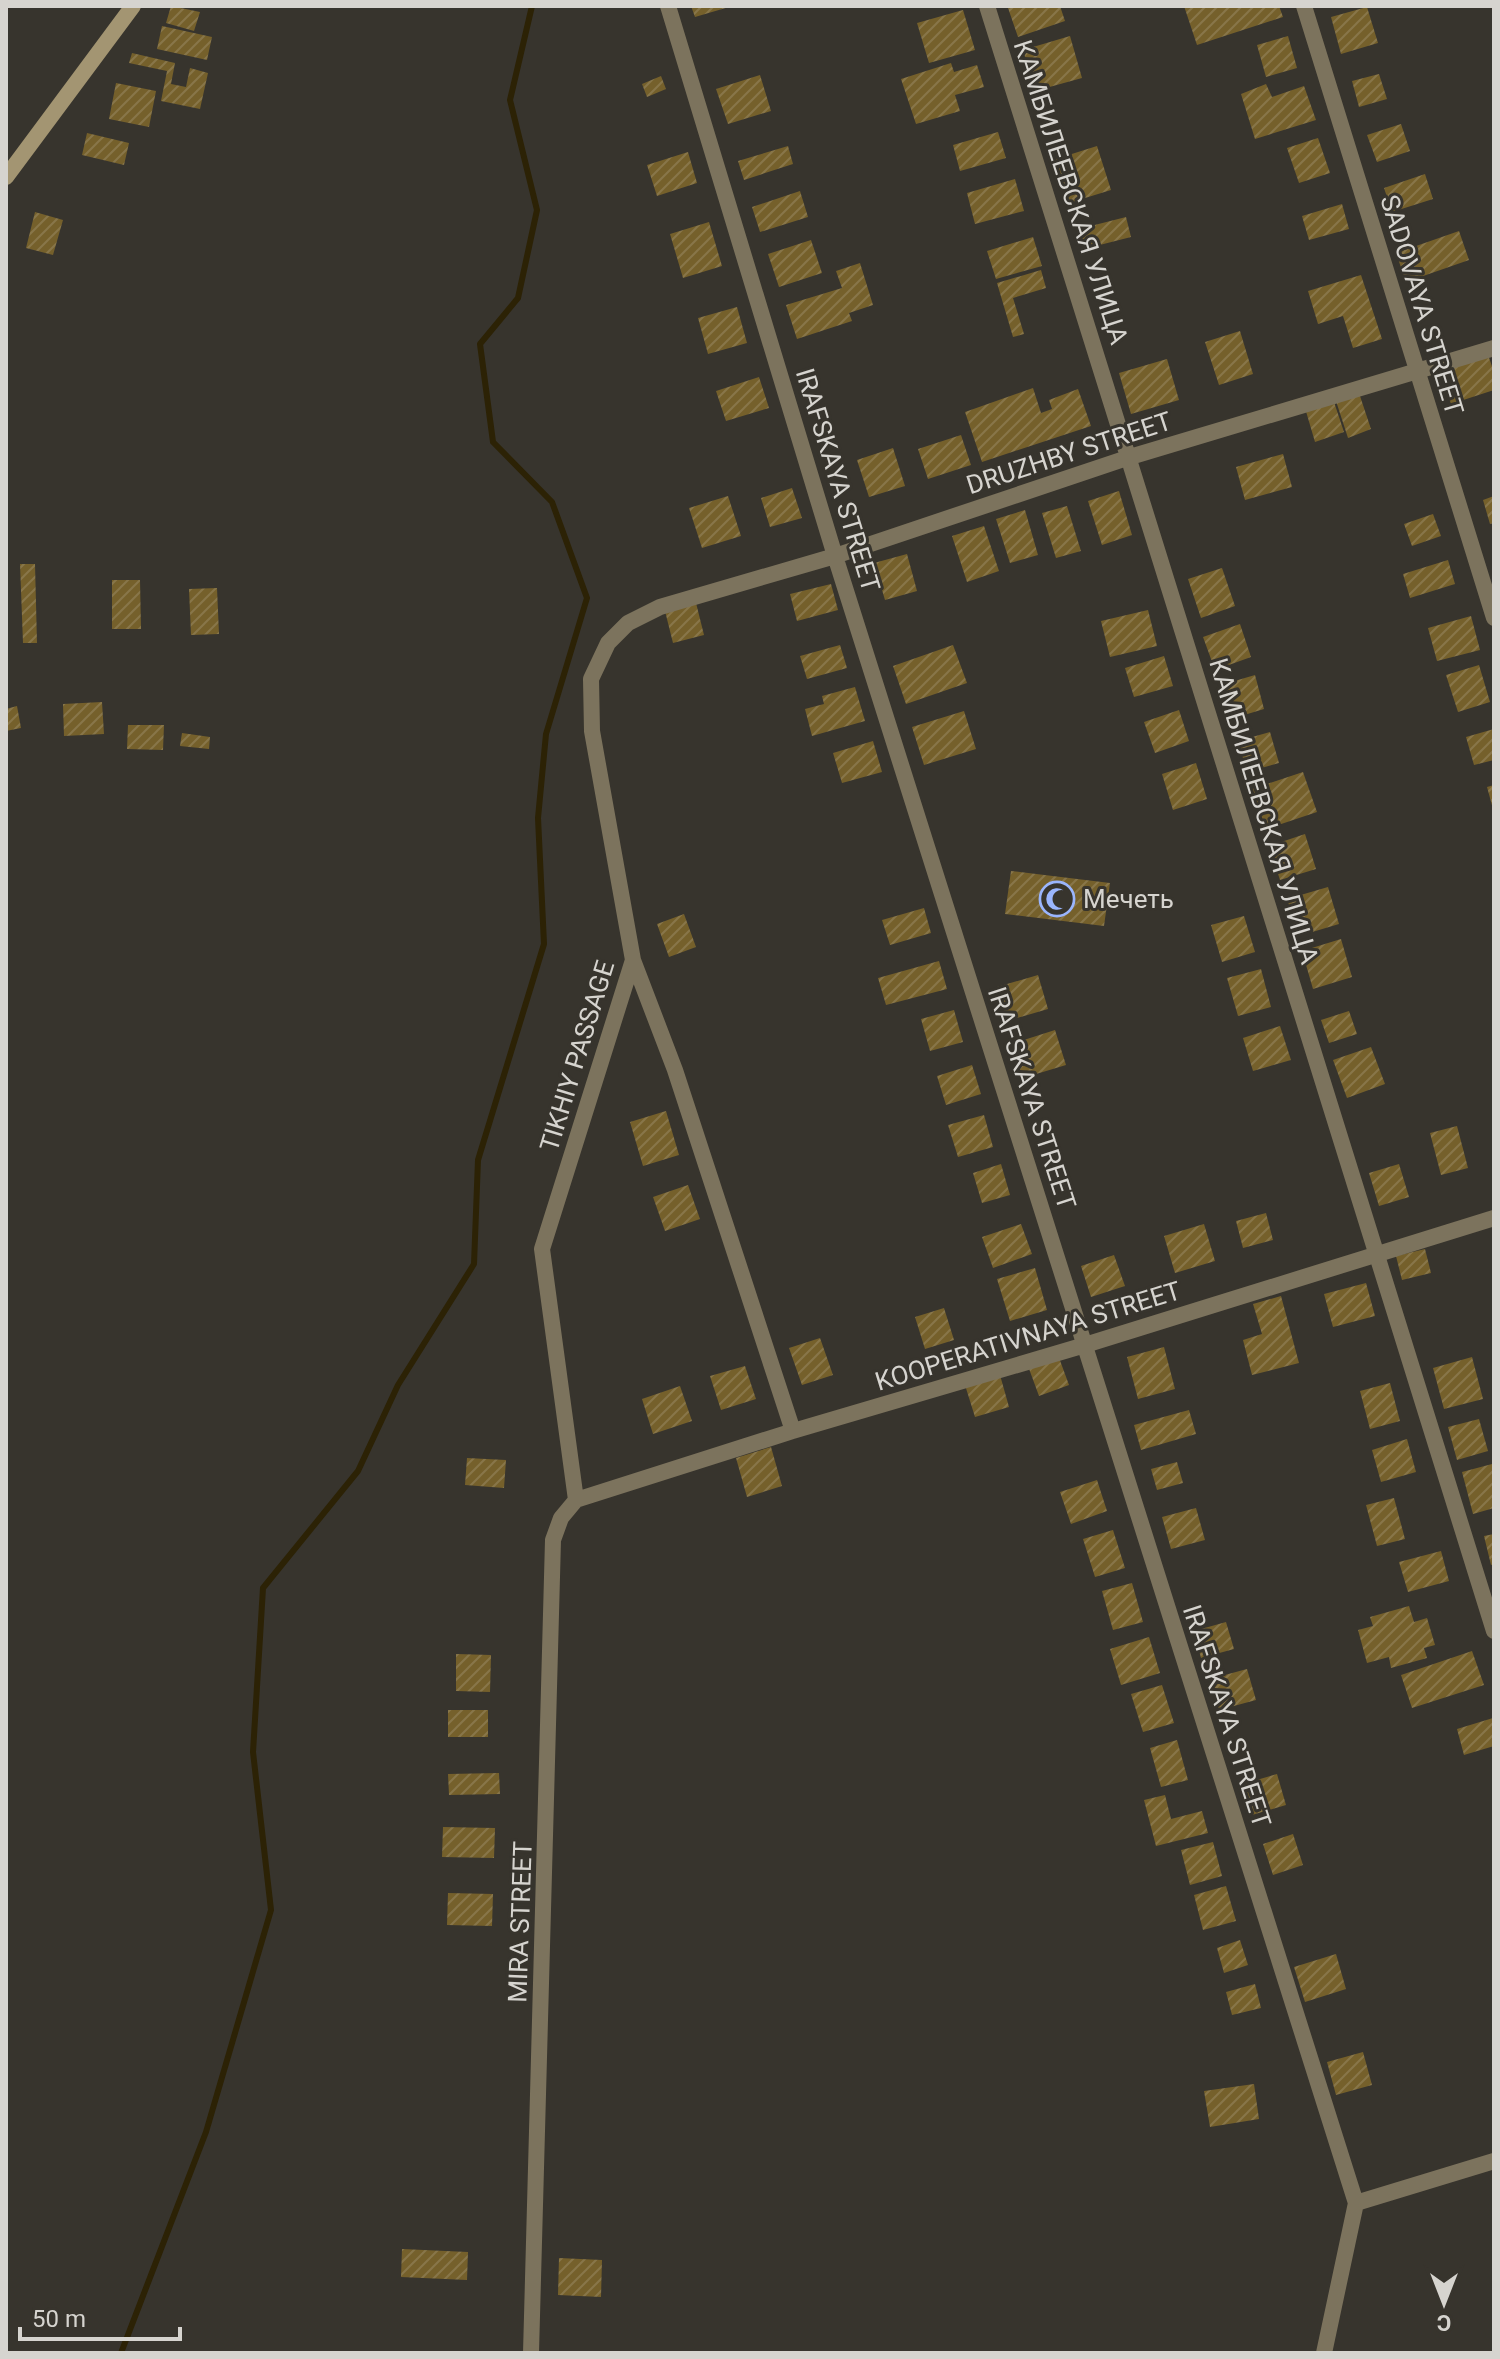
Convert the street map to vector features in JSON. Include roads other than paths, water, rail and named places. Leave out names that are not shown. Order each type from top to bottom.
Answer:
[{"type":"main road","points":[[6,177],[133,6]]},
{"type":"street","name":"IRAFSKAYA STREET","points":[[668,6],[835,556],[1356,2203]]},
{"type":"street","name":"КАМБИЛЕЕВСКАЯ УЛИЦА","points":[[987,6],[1130,457],[1374,1255],[1494,1631]]},
{"type":"street","name":"SADOVAYA STREET","points":[[1304,6],[1494,618]]},
{"type":"street","name":"DRUZHBY STREET","points":[[660,607],[835,556],[1130,457],[1494,348]]},
{"type":"street","name":"TIKHIY PASSAGE","points":[[576,1500],[542,1249],[633,960],[592,731],[591,679],[608,643],[628,623],[660,607]]},
{"type":"street","points":[[633,960],[675,1070],[793,1431]]},
{"type":"street","name":"KOOPERATIVNAYA STREET","points":[[576,1500],[1494,1218]]},
{"type":"street","name":"MIRA STREET","points":[[531,2353],[553,1540],[561,1518],[576,1500]]},
{"type":"street","points":[[1324,2353],[1356,2203],[1494,2161]]},
{"type":"waterway","points":[[121,2353],[206,2132],[271,1910],[253,1752],[263,1588],[358,1471],[398,1385],[474,1264],[478,1160],[544,944],[538,818],[546,734],[587,598],[552,502],[493,442],[480,344],[518,298],[537,210],[510,100],[532,6]]},
{"type":"place","name":"Мечеть","points":[[1057,899]]}]
